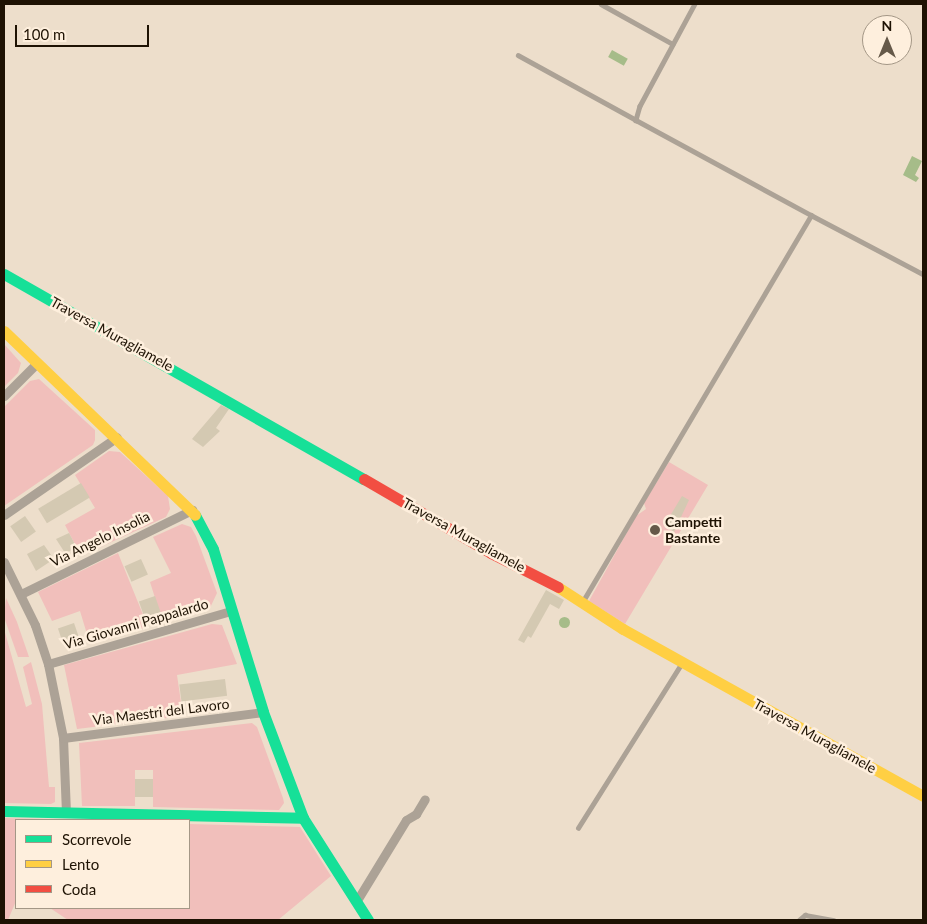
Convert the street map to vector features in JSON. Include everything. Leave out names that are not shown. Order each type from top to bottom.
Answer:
[{"type":"street","name":"Traversa Muragliamele","points":[[4,274],[583,602],[682,662],[923,796]]},
{"type":"street","points":[[4,331],[192,510],[214,548],[231,611],[264,712],[303,818],[368,920]]},
{"type":"street","points":[[4,396],[38,363]]},
{"type":"street","points":[[4,515],[117,437]]},
{"type":"street","name":"Via Angelo Insolia","points":[[21,594],[192,510]]},
{"type":"street","points":[[4,562],[21,594],[48,664],[63,738],[66,812]]},
{"type":"street","name":"Via Giovanni Pappalardo","points":[[48,664],[231,611]]},
{"type":"street","name":"Via Maestri del Lavoro","points":[[63,738],[264,712]]},
{"type":"street","points":[[356,902],[406,820],[416,814],[425,799]]},
{"type":"street","points":[[4,811],[303,818]]},
{"type":"lane","points":[[601,4],[674,44]]},
{"type":"lane","points":[[636,120],[640,106],[695,4]]},
{"type":"lane","points":[[518,55],[923,274]]},
{"type":"lane","points":[[583,602],[811,215]]},
{"type":"lane","points":[[578,828],[682,662]]},
{"type":"lane","points":[[799,920],[805,915],[834,920]]},
{"type":"shaded area","points":[[612,50],[628,59],[624,66],[608,57]]},
{"type":"shaded area","points":[[912,156],[922,161],[915,175],[919,178],[916,182],[903,175]]},
{"type":"shaded area","points":[[4,344],[21,363],[18,373],[4,387]]},
{"type":"shaded area","points":[[39,379],[95,430],[95,440],[93,445],[4,506],[4,407],[30,381]]},
{"type":"shaded area","points":[[109,451],[120,452],[168,496],[170,509],[166,517],[81,556],[65,525],[95,508],[75,475]]},
{"type":"shaded area","name":"Campetti Bastante","points":[[669,462],[708,485],[625,624],[589,601],[636,516],[646,509],[644,503]]},
{"type":"shaded area","points":[[182,524],[191,527],[196,536],[217,593],[209,610],[163,623],[150,582],[171,573],[153,537]]},
{"type":"shaded area","points":[[118,553],[148,627],[90,644],[80,611],[52,621],[38,592]]},
{"type":"shaded area","points":[[6,598],[17,622],[29,657],[18,657],[4,617]]},
{"type":"shaded area","points":[[562,617],[566,617],[569,622],[568,626],[562,627],[559,624],[559,620]]},
{"type":"shaded area","points":[[212,624],[222,625],[237,664],[177,675],[183,716],[77,729],[64,665]]},
{"type":"shaded area","points":[[4,629],[26,707],[32,704],[23,667],[31,662],[42,704],[49,787],[55,787],[55,802],[51,804],[4,803]]},
{"type":"shaded area","points":[[252,723],[257,727],[283,798],[284,803],[279,810],[153,807],[153,770],[135,770],[135,806],[82,806],[79,743]]},
{"type":"shaded area","points":[[4,818],[44,819],[15,819],[15,903],[8,920],[4,920]]},
{"type":"shaded area","points":[[190,824],[300,827],[331,876],[278,920],[68,920],[52,909],[190,909]]},
{"type":"building","points":[[221,405],[229,409],[216,428],[220,431],[203,447],[192,439]]},
{"type":"building","points":[[81,483],[90,498],[47,523],[38,509]]},
{"type":"building","points":[[682,496],[689,500],[674,532],[664,526]]},
{"type":"building","points":[[25,516],[36,532],[21,542],[10,526]]},
{"type":"building","points":[[69,533],[77,548],[65,553],[56,539]]},
{"type":"building","points":[[44,545],[54,559],[36,571],[27,554]]},
{"type":"building","points":[[141,559],[148,575],[131,582],[125,566]]},
{"type":"building","points":[[546,590],[564,600],[559,609],[550,604],[531,638],[528,636],[524,643],[518,640]]},
{"type":"building","points":[[155,596],[161,613],[145,619],[139,602]]},
{"type":"building","points":[[74,623],[80,640],[64,646],[58,629]]},
{"type":"building","points":[[225,679],[227,696],[181,701],[179,685]]},
{"type":"building","points":[[135,779],[153,779],[153,797],[135,797]]},
{"type":"traffic: fast","points":[[4,274],[364,479]]},
{"type":"traffic: fast","points":[[195,515],[213,549],[263,712],[303,818],[368,920]]},
{"type":"traffic: fast","points":[[4,811],[303,818]]},
{"type":"traffic: slow","points":[[4,331],[195,515]]},
{"type":"traffic: slow","points":[[558,587],[623,629],[923,796]]},
{"type":"traffic: jam","points":[[364,479],[491,553],[558,587]]},
{"type":"place","name":"Campetti Bastante","points":[[655,530]]}]
